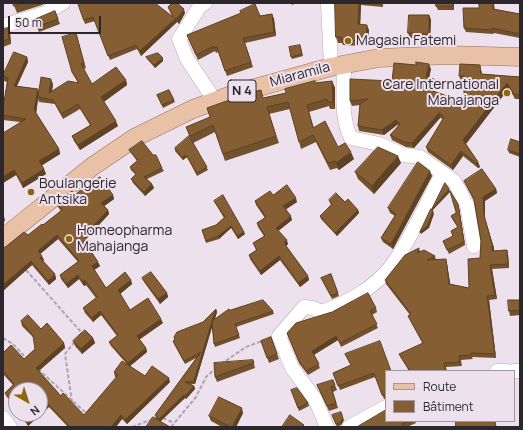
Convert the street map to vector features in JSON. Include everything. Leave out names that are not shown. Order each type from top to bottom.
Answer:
[{"type":"main road","name":"Miaramila","points":[[3,238],[93,166],[130,142],[193,109],[237,93],[338,65],[379,58],[450,55],[520,57]]},
{"type":"street","points":[[3,26],[44,13],[62,3]]},
{"type":"street","points":[[205,3],[200,6],[179,39],[187,59],[215,101]]},
{"type":"street","points":[[328,3],[343,95],[346,128],[351,138],[379,144],[404,155],[420,157],[442,174],[454,181],[467,206],[474,246]]},
{"type":"street","points":[[327,427],[315,399],[292,368],[279,336],[304,307],[313,308],[321,312],[335,308],[370,287],[392,266],[442,174]]},
{"type":"street","points":[[349,427],[385,408]]},
{"type":"street","points":[[3,418],[10,427]]},
{"type":"path","points":[[23,266],[82,333],[65,354],[72,402]]},
{"type":"path","points":[[171,427],[196,397],[206,377],[222,363],[246,347],[279,336]]},
{"type":"path","points":[[3,338],[13,344],[29,362]]},
{"type":"path","points":[[34,366],[72,402],[86,413],[91,413]]},
{"type":"path","points":[[160,416],[174,423]]},
{"type":"path","points":[[132,427],[154,418]]},
{"type":"building","points":[[13,3],[23,3],[14,6]]},
{"type":"building","points":[[78,3],[155,3],[173,17],[168,7],[172,3],[177,3],[184,9],[177,19],[176,18],[140,51],[136,45],[108,56],[93,17],[84,20]]},
{"type":"building","points":[[335,3],[359,3],[358,24],[367,25],[366,40],[341,40],[342,37],[336,37]]},
{"type":"building","points":[[436,3],[453,3],[453,6],[436,6]]},
{"type":"building","points":[[479,3],[493,3],[493,9],[520,14],[520,34],[492,28],[492,30],[464,28],[463,8],[479,8]]},
{"type":"building","points":[[255,4],[260,16],[272,14],[274,32],[243,38],[251,62],[225,71],[217,47],[214,48],[214,46],[196,55],[187,35],[241,13],[240,11]]},
{"type":"building","points":[[55,11],[58,19],[37,27],[34,20]]},
{"type":"building","points":[[409,15],[429,15],[429,34],[408,33]]},
{"type":"building","points":[[8,28],[9,39],[3,41],[3,29]]},
{"type":"building","points":[[76,33],[84,63],[81,64],[92,84],[116,67],[126,80],[101,97],[116,121],[78,145],[72,136],[91,125],[78,104],[61,114],[53,100],[38,97],[41,77],[51,79],[49,93],[68,81],[79,83],[72,72],[62,37]]},
{"type":"building","points":[[300,45],[302,54],[291,57],[289,47]]},
{"type":"building","points":[[14,52],[27,57],[14,86],[38,89],[34,110],[59,149],[39,161],[44,169],[22,183],[14,170],[3,177],[3,133],[26,119],[3,115],[3,102],[8,78],[3,75]]},
{"type":"building","points":[[158,53],[163,58],[154,65],[146,57]]},
{"type":"building","points":[[416,62],[429,64],[426,77],[434,79],[430,90],[464,102],[464,76],[459,76],[460,64],[480,65],[481,74],[520,77],[520,95],[514,94],[507,83],[463,140],[478,162],[476,163],[461,151],[451,165],[426,147],[444,117],[439,113],[412,143],[404,142],[390,135],[400,124],[396,120],[382,130],[358,126],[360,104],[368,99],[350,101],[350,79],[392,81],[394,63],[416,65]]},
{"type":"building","points":[[315,81],[315,83],[332,81],[333,102],[328,102],[327,99],[307,105],[313,128],[325,121],[338,147],[345,143],[351,152],[336,163],[335,161],[328,163],[313,135],[299,142],[288,102],[267,107],[276,136],[223,154],[213,125],[190,136],[186,127],[210,117],[207,108],[261,90],[263,98],[286,93],[285,89]]},
{"type":"building","points":[[169,90],[174,100],[162,105],[157,95]]},
{"type":"building","points":[[189,136],[207,167],[197,173],[186,155],[182,158],[175,148]]},
{"type":"building","points":[[511,139],[520,142],[520,154],[508,150]]},
{"type":"building","points":[[142,141],[153,155],[156,155],[162,168],[144,177],[152,184],[144,192],[131,179],[136,174],[130,167],[138,160],[129,150]]},
{"type":"building","points":[[378,147],[398,156],[372,186],[355,172]]},
{"type":"building","points":[[418,162],[430,171],[391,244],[381,238],[396,214],[388,208]]},
{"type":"building","points":[[482,169],[496,189],[483,197],[484,215],[492,244],[492,251],[507,250],[508,264],[490,265],[495,295],[487,296],[495,354],[471,353],[471,355],[459,356],[460,362],[444,363],[446,370],[409,370],[399,354],[423,343],[408,316],[411,314],[385,280],[405,255],[419,248],[417,253],[424,250],[435,256],[427,260],[446,259],[449,284],[469,288],[468,259],[480,258],[481,241],[474,199],[464,181]]},
{"type":"building","points":[[100,177],[113,195],[101,203],[108,210],[84,236],[86,239],[84,241],[98,262],[92,266],[106,288],[125,272],[131,280],[118,290],[130,310],[148,298],[161,319],[137,336],[146,348],[128,363],[109,342],[118,335],[100,311],[92,318],[83,308],[97,297],[85,280],[82,282],[78,275],[66,284],[60,275],[79,261],[57,235],[38,251],[42,256],[40,258],[55,274],[48,281],[31,261],[3,285],[3,249],[24,232],[28,235],[62,210],[57,203],[72,191],[75,195],[86,185],[87,186]]},
{"type":"building","points":[[445,183],[449,189],[432,209]]},
{"type":"building","points":[[287,185],[296,198],[283,206],[291,216],[276,228],[287,240],[284,243],[308,276],[298,283],[279,256],[260,271],[249,255],[257,250],[253,243],[265,236],[257,223],[266,217],[255,201],[270,191],[273,195]]},
{"type":"building","points":[[450,191],[458,204],[464,242],[447,250],[443,241],[453,236],[451,231],[458,227],[451,216],[456,213]]},
{"type":"building","points":[[336,193],[345,202],[348,199],[358,210],[335,233],[320,216],[332,204],[329,200]]},
{"type":"building","points":[[223,195],[244,232],[237,236],[231,226],[218,236],[206,241],[202,230],[216,225],[225,217],[214,201]]},
{"type":"building","points":[[431,209],[433,211],[428,225],[420,232]]},
{"type":"building","points":[[151,272],[167,293],[158,299],[142,278]]},
{"type":"building","points":[[331,274],[338,293],[331,296],[321,278]]},
{"type":"building","points":[[368,293],[376,308],[370,311],[377,324],[340,343],[336,336],[312,351],[319,364],[306,371],[298,359],[287,333],[296,323],[332,312]]},
{"type":"building","points":[[263,300],[273,311],[235,324],[239,335],[214,344],[212,321],[229,309],[230,310]]},
{"type":"building","points":[[508,300],[520,300],[520,310],[509,311]]},
{"type":"building","points":[[216,309],[194,381],[185,382],[194,386],[159,419],[155,415],[201,352],[184,361],[173,341],[175,340],[174,337],[177,332],[203,322]]},
{"type":"building","points":[[28,315],[41,329],[47,323],[64,343],[36,368],[61,396],[63,393],[84,415],[118,375],[114,372],[122,361],[145,376],[152,366],[169,378],[125,420],[121,415],[111,427],[70,427],[48,404],[48,382],[12,382],[3,371],[3,353],[11,345],[24,359],[35,349],[33,336],[21,321]]},
{"type":"building","points":[[85,330],[93,338],[81,349],[73,341]]},
{"type":"building","points":[[271,337],[277,354],[267,358],[261,341]]},
{"type":"building","points":[[380,341],[391,370],[385,370],[385,395],[382,395],[374,373],[338,386],[333,373],[351,365],[345,354]]},
{"type":"building","points":[[253,360],[254,363],[215,377],[214,363]]},
{"type":"building","points":[[333,380],[335,385],[331,387],[336,403],[327,406],[317,385]]},
{"type":"building","points":[[297,388],[308,403],[298,408],[291,390]]},
{"type":"building","points":[[8,390],[8,397],[5,393]]},
{"type":"building","points":[[219,397],[242,408],[232,427],[209,416]]},
{"type":"building","points":[[385,411],[385,422],[407,422],[402,424],[403,427],[357,427]]},
{"type":"building","points":[[341,412],[343,418],[340,423],[336,424],[332,415]]},
{"type":"building","points":[[290,415],[304,425],[302,427],[282,427]]},
{"type":"building","points":[[153,417],[170,427],[146,427]]},
{"type":"building","points":[[456,422],[495,422],[496,427],[456,427]]},
{"type":"place","name":"Magasin Fatemi","points":[[348,41]]},
{"type":"place","name":"Care International Mahajanga","points":[[507,93]]},
{"type":"place","name":"Boulangerie Antsika","points":[[31,192]]},
{"type":"place","name":"Homeopharma Mahajanga","points":[[69,239]]}]
